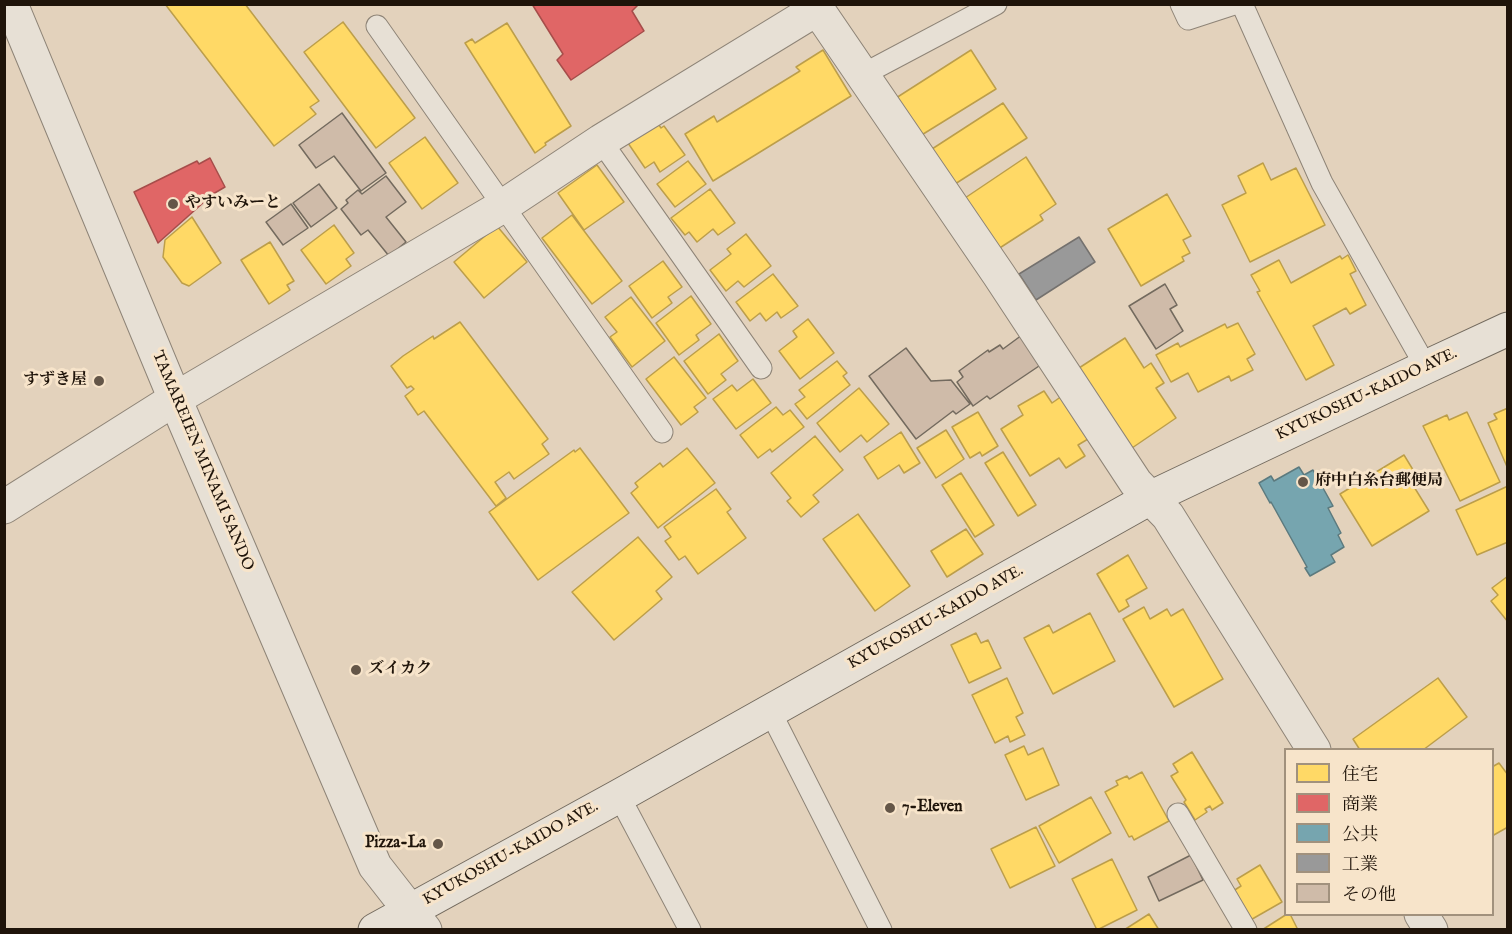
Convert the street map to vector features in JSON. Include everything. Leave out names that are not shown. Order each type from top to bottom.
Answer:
[{"type":"street","name":"TAMAREIEN MINAMI SANDO","points":[[11,4],[175,399],[375,866],[417,920]]},
{"type":"street","points":[[4,507],[175,399],[503,206],[601,141],[816,7],[999,275],[1136,483],[1168,516],[1313,748]]},
{"type":"street","name":"KYUKOSHU-KAIDO AVE.","points":[[375,930],[417,920],[619,796],[1150,498],[1508,329]]},
{"type":"street","points":[[1422,916],[1431,930]]},
{"type":"lane","points":[[862,75],[996,4]]},
{"type":"lane","points":[[1181,4],[1188,19],[1234,4]]},
{"type":"lane","points":[[1242,4],[1322,183],[1426,367]]},
{"type":"lane","points":[[377,26],[662,432]]},
{"type":"lane","points":[[601,141],[761,368]]},
{"type":"lane","points":[[770,711],[881,930]]},
{"type":"lane","points":[[619,796],[690,930]]},
{"type":"lane","points":[[1178,814],[1246,930]]},
{"type":"building: 住宅","points":[[165,4],[245,4],[319,101],[310,107],[316,114],[274,146]]},
{"type":"building: 住宅","points":[[343,22],[415,118],[376,148],[304,52]]},
{"type":"building: 住宅","points":[[507,23],[571,126],[545,143],[546,145],[535,153],[465,43],[472,39],[475,43]]},
{"type":"building: 住宅","points":[[823,50],[851,96],[713,181],[685,134],[714,116],[717,122],[800,71],[796,67]]},
{"type":"building: 住宅","points":[[971,50],[996,89],[920,136],[896,98]]},
{"type":"building: 住宅","points":[[1003,103],[1027,138],[955,184],[932,149]]},
{"type":"building: 住宅","points":[[657,122],[661,128],[664,126],[685,155],[660,172],[654,162],[645,168],[628,143]]},
{"type":"building: 住宅","points":[[425,137],[458,183],[422,209],[389,163]]},
{"type":"building: 住宅","points":[[1026,157],[1056,204],[1040,215],[1043,220],[995,251],[962,200]]},
{"type":"building: 住宅","points":[[688,161],[706,184],[675,207],[657,184]]},
{"type":"building: 住宅","points":[[1263,163],[1271,180],[1296,168],[1325,225],[1250,262],[1222,205],[1246,193],[1238,176]]},
{"type":"building: 住宅","points":[[597,165],[624,202],[584,230],[558,193]]},
{"type":"building: 住宅","points":[[710,189],[735,223],[718,235],[713,229],[697,242],[689,232],[685,235],[671,218]]},
{"type":"building: 住宅","points":[[1167,194],[1191,236],[1183,240],[1190,253],[1182,257],[1184,261],[1141,286],[1108,229]]},
{"type":"building: 住宅","points":[[572,215],[622,281],[592,304],[542,238]]},
{"type":"building: 住宅","points":[[192,217],[221,263],[189,286],[182,283],[163,257],[165,240]]},
{"type":"building: 住宅","points":[[334,225],[354,253],[346,259],[351,266],[326,284],[301,250]]},
{"type":"building: 住宅","points":[[497,226],[527,262],[484,298],[454,262]]},
{"type":"building: 住宅","points":[[746,234],[771,266],[744,287],[738,281],[726,291],[710,270],[731,254],[727,249]]},
{"type":"building: 住宅","points":[[270,242],[294,281],[287,285],[290,290],[269,304],[241,260]]},
{"type":"building: 住宅","points":[[1348,255],[1356,271],[1350,274],[1366,305],[1350,314],[1346,308],[1313,326],[1334,365],[1306,380],[1257,292],[1260,291],[1251,275],[1279,260],[1291,283],[1340,256],[1342,259]]},
{"type":"building: 住宅","points":[[663,261],[682,287],[668,297],[672,303],[652,318],[629,286]]},
{"type":"building: 住宅","points":[[773,274],[798,306],[781,318],[777,312],[766,321],[760,313],[750,321],[736,302]]},
{"type":"building: 住宅","points":[[691,296],[711,324],[696,335],[699,340],[679,355],[656,323]]},
{"type":"building: 住宅","points":[[631,297],[665,341],[632,367],[610,337],[617,332],[605,317]]},
{"type":"building: 住宅","points":[[808,319],[834,353],[800,379],[779,351],[797,337],[793,331]]},
{"type":"building: 住宅","points":[[460,322],[548,439],[542,444],[549,454],[514,479],[509,472],[495,482],[506,498],[496,506],[424,411],[418,415],[405,396],[414,389],[411,386],[407,388],[391,366],[433,336],[434,339]]},
{"type":"building: 住宅","points":[[1238,323],[1255,354],[1247,359],[1253,370],[1231,381],[1229,376],[1198,392],[1188,373],[1171,382],[1156,355],[1178,343],[1180,347],[1225,324],[1227,328]]},
{"type":"building: 住宅","points":[[719,334],[738,361],[721,374],[726,380],[708,394],[684,361]]},
{"type":"building: 住宅","points":[[1125,338],[1144,368],[1151,363],[1164,383],[1156,388],[1176,418],[1132,448],[1079,368]]},
{"type":"building: 住宅","points":[[674,357],[706,398],[694,407],[698,412],[681,425],[646,379]]},
{"type":"building: 住宅","points":[[837,361],[847,373],[843,376],[850,385],[807,419],[795,404],[805,397],[799,390]]},
{"type":"building: 住宅","points":[[753,379],[771,403],[736,429],[713,399],[732,385],[737,391]]},
{"type":"building: 住宅","points":[[859,388],[889,424],[867,442],[861,435],[840,452],[817,423]]},
{"type":"building: 住宅","points":[[1044,391],[1052,403],[1062,396],[1088,439],[1078,445],[1085,456],[1066,468],[1059,458],[1030,476],[1001,429],[1023,415],[1018,406]]},
{"type":"building: 住宅","points":[[776,407],[783,415],[790,410],[804,427],[772,452],[770,449],[758,458],[740,435]]},
{"type":"building: 住宅","points":[[1508,408],[1508,469],[1488,423],[1497,419],[1494,414]]},
{"type":"building: 住宅","points":[[978,412],[998,446],[982,456],[980,452],[970,458],[952,427]]},
{"type":"building: 住宅","points":[[1467,412],[1500,482],[1460,501],[1423,426],[1447,415],[1449,420]]},
{"type":"building: 住宅","points":[[946,430],[964,459],[936,478],[917,448]]},
{"type":"building: 住宅","points":[[901,432],[920,463],[904,473],[899,465],[878,479],[864,457]]},
{"type":"building: 住宅","points":[[815,436],[843,470],[813,495],[819,502],[801,517],[787,501],[791,498],[771,473]]},
{"type":"building: 住宅","points":[[580,448],[629,513],[538,580],[489,512],[574,450],[575,452]]},
{"type":"building: 住宅","points":[[687,448],[715,483],[658,528],[631,493],[638,487],[635,483],[660,463],[663,467]]},
{"type":"building: 住宅","points":[[1003,452],[1036,505],[1018,516],[985,463]]},
{"type":"building: 住宅","points":[[1404,455],[1418,478],[1411,482],[1429,511],[1372,546],[1340,494]]},
{"type":"building: 住宅","points":[[961,473],[994,525],[975,537],[942,485]]},
{"type":"building: 住宅","points":[[1508,486],[1508,542],[1477,555],[1456,510]]},
{"type":"building: 住宅","points":[[716,489],[731,509],[727,512],[746,538],[698,574],[685,556],[679,560],[665,541],[671,537],[664,527]]},
{"type":"building: 住宅","points":[[858,514],[910,586],[875,611],[823,539]]},
{"type":"building: 住宅","points":[[966,529],[983,554],[947,577],[931,551]]},
{"type":"building: 住宅","points":[[638,537],[672,577],[656,591],[662,599],[614,640],[572,592]]},
{"type":"building: 住宅","points":[[1128,555],[1147,588],[1126,600],[1129,606],[1119,612],[1097,574]]},
{"type":"building: 住宅","points":[[1508,576],[1508,622],[1491,601],[1498,595],[1492,588]]},
{"type":"building: 住宅","points":[[1144,607],[1150,619],[1167,609],[1171,616],[1183,609],[1223,679],[1174,707],[1123,619]]},
{"type":"building: 住宅","points":[[1090,613],[1115,661],[1053,694],[1024,638],[1049,625],[1053,633]]},
{"type":"building: 住宅","points":[[976,633],[981,643],[988,640],[1001,668],[969,683],[951,645]]},
{"type":"building: 住宅","points":[[1007,678],[1023,713],[1016,717],[1025,735],[1010,742],[1008,736],[995,743],[972,695]]},
{"type":"building: 住宅","points":[[1438,678],[1467,717],[1426,748],[1359,748],[1353,739]]},
{"type":"building: 住宅","points":[[1024,746],[1028,755],[1043,748],[1059,785],[1026,800],[1005,755]]},
{"type":"building: 住宅","points":[[1192,752],[1223,803],[1212,810],[1210,806],[1205,809],[1207,812],[1195,820],[1171,776],[1178,772],[1173,764]]},
{"type":"building: 住宅","points":[[1499,763],[1508,775],[1508,827],[1494,835],[1494,766]]},
{"type":"building: 住宅","points":[[1142,772],[1169,821],[1134,840],[1132,836],[1129,837],[1105,792],[1118,785],[1116,781],[1127,776],[1129,779]]},
{"type":"building: 住宅","points":[[1091,797],[1111,833],[1059,863],[1039,826]]},
{"type":"building: 住宅","points":[[1036,827],[1055,866],[1010,888],[991,849]]},
{"type":"building: 住宅","points":[[1112,859],[1137,910],[1097,930],[1072,879]]},
{"type":"building: 住宅","points":[[1260,865],[1282,902],[1247,922],[1230,893],[1241,886],[1237,879]]},
{"type":"building: 住宅","points":[[1149,914],[1159,930],[1124,930]]},
{"type":"building: 住宅","points":[[1284,916],[1291,916],[1298,930],[1262,930]]},
{"type":"building: 商業","points":[[532,4],[639,4],[632,11],[644,31],[571,80],[557,60],[563,54]]},
{"type":"building: 商業","points":[[210,158],[225,187],[213,194],[158,243],[134,192],[197,161],[199,164]]},
{"type":"building: 公共","name":"府中白糸台郵便局","points":[[1299,467],[1304,475],[1313,470],[1333,506],[1328,508],[1341,533],[1338,535],[1344,547],[1331,555],[1335,562],[1310,576],[1259,483],[1271,476],[1274,481]]},
{"type":"building: 工業","points":[[1079,237],[1095,262],[1036,300],[1019,274]]},
{"type":"building: その他","points":[[342,113],[386,173],[361,191],[334,156],[316,168],[299,145]]},
{"type":"building: その他","points":[[386,176],[406,202],[386,217],[406,242],[389,256],[368,230],[361,235],[341,209],[348,203],[346,200],[358,190],[362,194]]},
{"type":"building: その他","points":[[319,184],[337,208],[311,227],[293,203]]},
{"type":"building: その他","points":[[291,204],[308,228],[283,245],[266,222]]},
{"type":"building: その他","points":[[1165,284],[1177,305],[1170,309],[1183,331],[1156,349],[1129,306]]},
{"type":"building: その他","points":[[1022,335],[1042,364],[990,399],[987,396],[973,406],[957,382],[963,377],[959,371],[988,350],[989,352],[1000,345],[1003,349]]},
{"type":"building: その他","points":[[906,348],[931,381],[951,380],[970,404],[956,414],[953,411],[916,439],[869,376]]},
{"type":"building: その他","points":[[1191,855],[1203,880],[1159,901],[1148,877]]},
{"type":"place","name":"やすいみーと","points":[[173,204]]},
{"type":"place","name":"すずき屋","points":[[99,381]]},
{"type":"place","name":"府中白糸台郵便局","points":[[1303,482]]},
{"type":"place","name":"ズイカク","points":[[356,670]]},
{"type":"place","name":"7-Eleven","points":[[890,808]]},
{"type":"place","name":"Pizza-La","points":[[438,844]]}]
